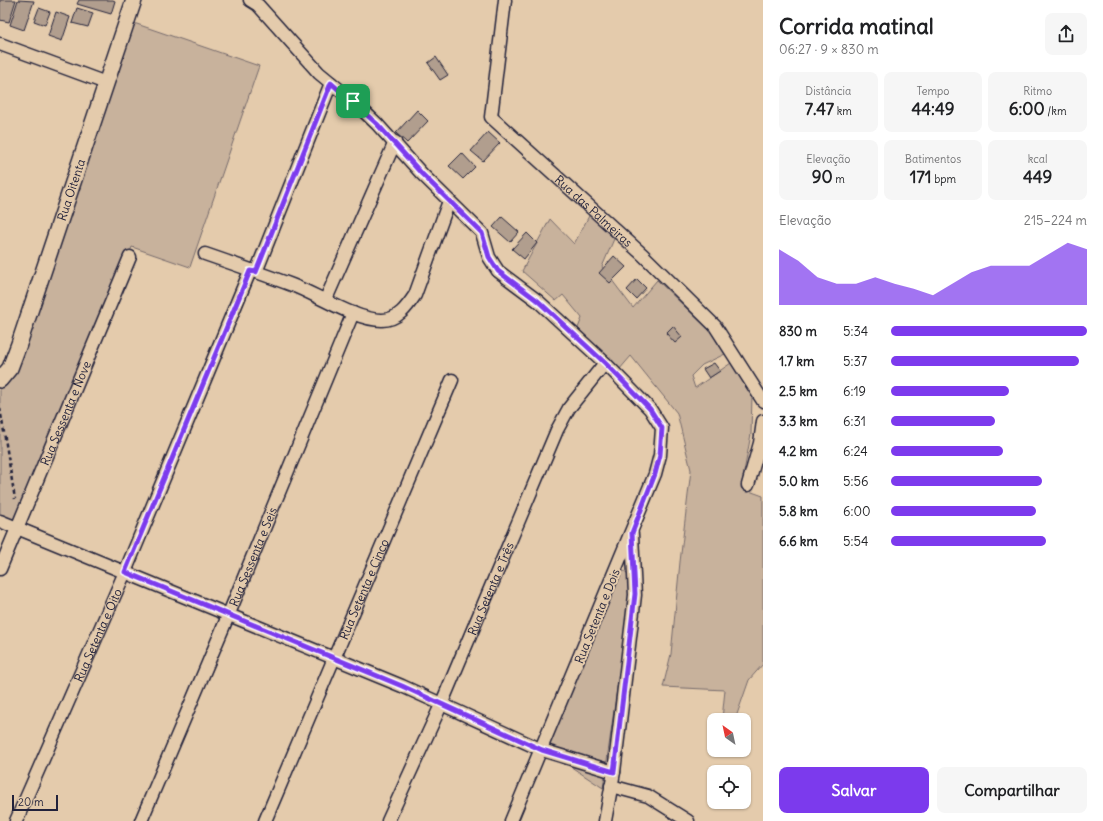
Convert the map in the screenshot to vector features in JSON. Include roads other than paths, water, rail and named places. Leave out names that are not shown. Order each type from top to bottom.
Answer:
[{"type":"street","name":"Rua Oitenta","points":[[1,378],[10,368],[19,344],[134,0]]},
{"type":"street","name":"Rua Setenta e Dois","points":[[250,0],[263,11],[318,73],[353,101],[395,142],[422,174],[482,233],[489,257],[498,271],[538,301],[605,363],[650,409],[662,428],[660,455],[655,474],[542,750],[511,821]]},
{"type":"street","name":"Rua das Palmeiras","points":[[505,0],[491,117],[643,255],[715,326],[763,401]]},
{"type":"street","points":[[0,44],[106,82]]},
{"type":"street","name":"Rua Setenta e Oito","points":[[20,820],[253,272],[331,83]]},
{"type":"street","points":[[326,299],[395,142]]},
{"type":"street","points":[[205,254],[326,299],[353,313],[368,318],[384,320],[397,316],[406,309],[414,295],[449,201]]},
{"type":"street","name":"Rua Sessenta e Nove","points":[[0,569],[130,257]]},
{"type":"street","name":"Rua Sessenta e Seis","points":[[141,821],[228,616],[353,313]]},
{"type":"street","name":"Rua Setenta e Três","points":[[388,821],[440,705],[557,430],[569,408],[605,363]]},
{"type":"street","name":"Rua Setenta e Cinco","points":[[265,821],[452,380]]},
{"type":"street","points":[[748,485],[760,443],[763,422]]},
{"type":"street","points":[[0,521],[16,529],[125,572],[334,659],[542,750],[614,772]]},
{"type":"street","points":[[605,821],[614,772],[635,594],[632,533]]},
{"type":"street","points":[[611,786],[648,796],[688,821]]}]
